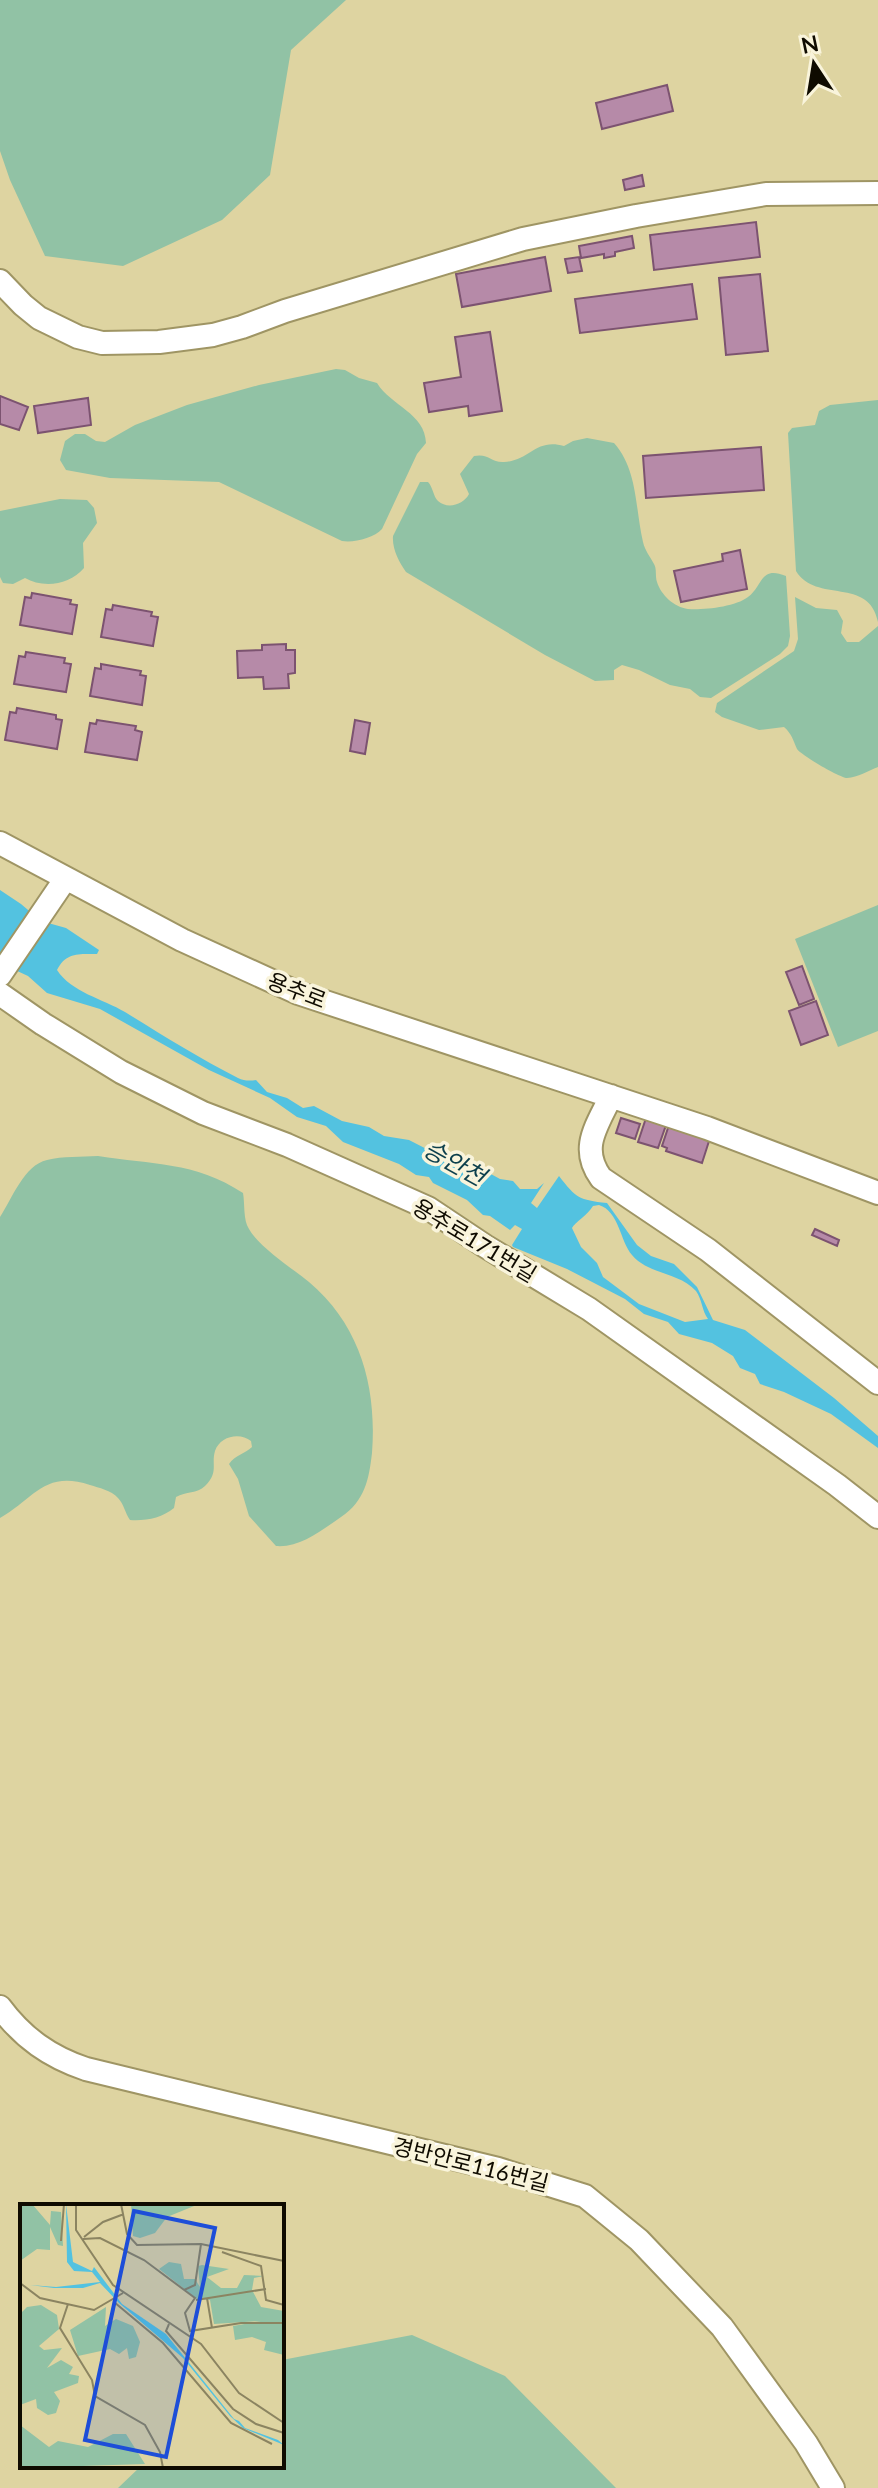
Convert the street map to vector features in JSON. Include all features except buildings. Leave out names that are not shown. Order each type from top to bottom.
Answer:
[{"type":"street","points":[[0,281],[39,318],[78,337],[113,344],[159,342],[213,335],[242,327],[480,251],[537,236],[766,194],[878,193]]},
{"type":"street","name":"용추로","points":[[0,843],[60,888],[298,993],[707,1128],[878,1193]]},
{"type":"street","points":[[2,973],[60,888]]},
{"type":"street","name":"용추로171번길","points":[[0,994],[121,1072],[203,1113],[287,1145],[428,1208],[589,1309],[878,1517]]},
{"type":"street","points":[[611,1096],[589,1152],[592,1167],[601,1178],[708,1250],[878,1383]]},
{"type":"street","name":"경반안로116번길","points":[[0,2007],[27,2037],[51,2056],[86,2069],[498,2169],[585,2196],[639,2240],[722,2327],[798,2431],[833,2488]]},
{"type":"green space","points":[[0,0],[346,0],[291,50],[270,175],[222,220],[123,266],[45,256],[0,151]]},
{"type":"green space","points":[[336,369],[377,383],[420,424],[426,443],[417,454],[382,529],[364,539],[342,541],[219,482],[110,478],[66,470],[60,460],[65,441],[75,434],[85,434],[96,441],[105,442],[135,425],[187,405],[259,385]]},
{"type":"green space","points":[[878,400],[878,622],[873,608],[864,599],[816,586],[805,581],[796,571],[788,433],[792,428],[815,425],[819,411],[830,405]]},
{"type":"green space","points":[[587,438],[614,443],[628,465],[644,545],[655,566],[659,587],[673,603],[688,609],[728,605],[748,597],[771,573],[786,576],[790,636],[788,646],[780,654],[711,698],[700,697],[690,689],[670,685],[622,665],[614,670],[614,680],[595,681],[545,655],[406,572],[396,555],[393,536],[420,482],[428,482],[442,504],[455,505],[469,494],[460,474],[474,456],[500,462],[513,461],[539,447],[564,446]]},
{"type":"green space","points":[[60,499],[87,500],[94,508],[97,523],[83,543],[84,568],[71,579],[55,584],[25,578],[13,584],[3,583],[0,577],[0,511]]},
{"type":"green space","points":[[795,597],[816,608],[837,610],[843,621],[841,633],[847,642],[859,642],[878,626],[878,767],[859,775],[843,777],[797,749],[784,727],[759,730],[715,712],[717,703],[794,651],[798,639]]},
{"type":"green space","points":[[878,905],[878,1031],[838,1047],[795,939]]},
{"type":"green space","points":[[98,1156],[190,1170],[243,1193],[246,1221],[254,1236],[327,1299],[353,1338],[362,1360],[372,1405],[369,1472],[356,1504],[310,1537],[294,1544],[276,1546],[249,1516],[238,1479],[229,1464],[252,1447],[251,1441],[236,1436],[218,1446],[213,1472],[205,1486],[176,1497],[174,1508],[159,1516],[130,1520],[120,1500],[112,1493],[74,1481],[61,1481],[40,1489],[0,1518],[0,1217],[25,1175],[39,1163],[59,1158]]},
{"type":"green space","points":[[412,2335],[505,2376],[616,2488],[118,2488],[139,2468],[284,2468],[284,2360]]},
{"type":"water","name":"승안천","points":[[0,890],[41,921],[66,928],[99,950],[97,954],[74,955],[61,964],[57,970],[70,984],[125,1012],[238,1078],[256,1080],[267,1092],[287,1098],[303,1108],[314,1106],[342,1121],[369,1127],[384,1136],[409,1140],[448,1160],[467,1161],[500,1179],[513,1181],[520,1189],[537,1189],[544,1183],[531,1203],[537,1208],[559,1176],[579,1197],[607,1203],[637,1245],[651,1256],[674,1264],[697,1287],[713,1320],[745,1330],[834,1398],[878,1436],[878,1448],[831,1414],[760,1384],[755,1374],[740,1368],[733,1356],[712,1343],[679,1334],[668,1322],[644,1314],[625,1299],[567,1269],[513,1247],[522,1229],[515,1225],[510,1230],[490,1216],[483,1215],[467,1200],[433,1183],[429,1177],[416,1175],[399,1164],[343,1142],[326,1126],[297,1117],[270,1098],[209,1070],[100,1009],[47,993],[28,976],[0,963]],"holes":[[[593,1206],[606,1208],[632,1255],[639,1262],[689,1285],[698,1294],[708,1319],[685,1322],[639,1304],[603,1277],[597,1263],[581,1247],[572,1228]]]}]
